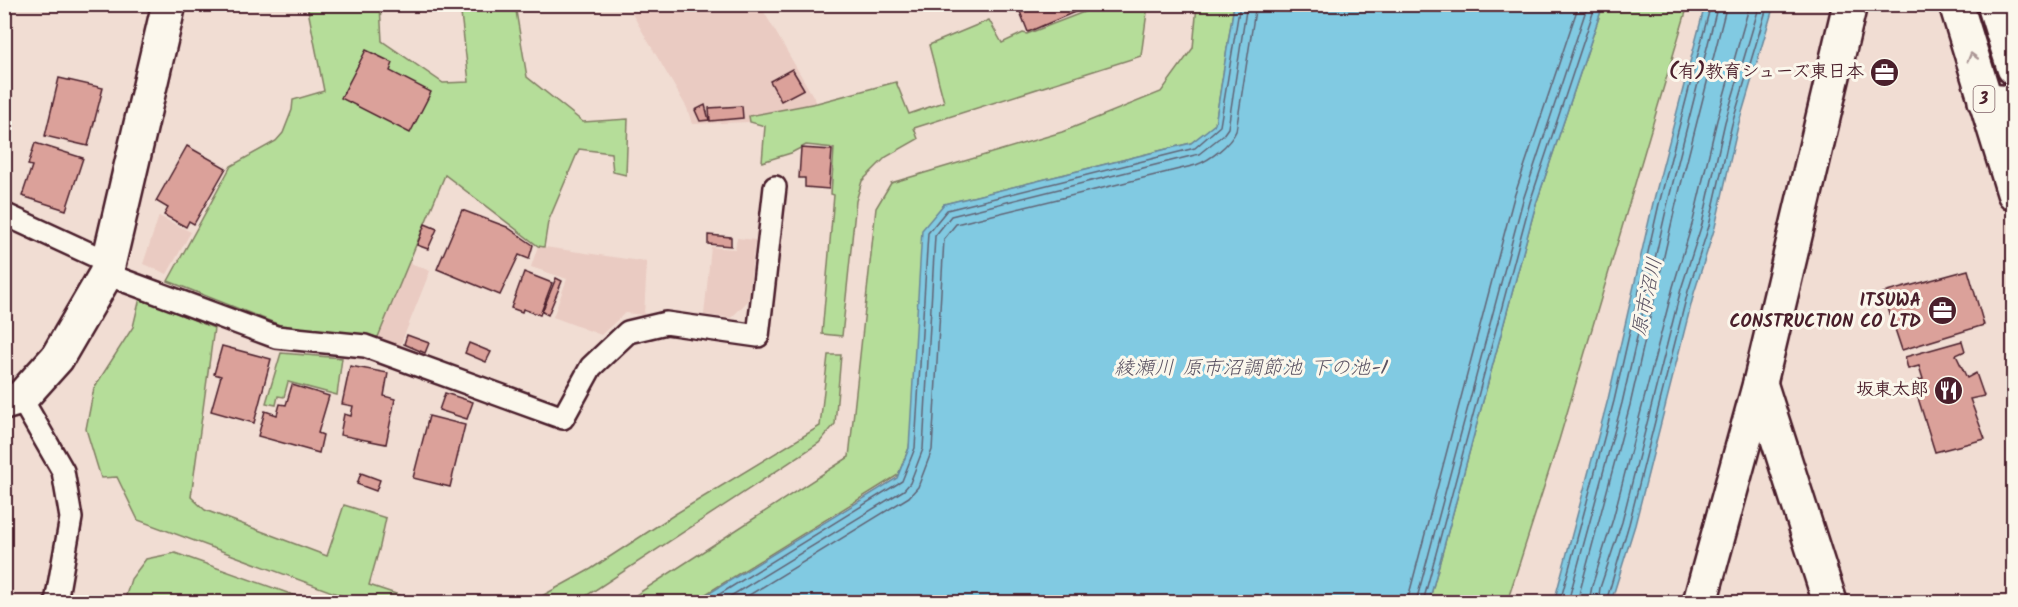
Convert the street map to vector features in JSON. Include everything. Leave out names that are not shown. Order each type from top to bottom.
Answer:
[{"type":"street","points":[[13,401],[57,358],[107,268],[169,4]]},
{"type":"street","points":[[1700,603],[1760,383],[1850,4]]},
{"type":"street","name":"3","points":[[1956,4],[1999,102],[2013,193]]},
{"type":"street","name":"3","points":[[1994,4],[2013,68]]},
{"type":"street","points":[[1760,383],[1830,603]]},
{"type":"lane","points":[[4,214],[107,268],[276,337],[365,346],[563,418],[591,367],[628,332],[666,323],[758,336],[775,187]]},
{"type":"lane","points":[[13,401],[63,471],[71,518],[56,603]]},
{"type":"shaded area","points":[[627,5],[760,5],[817,103],[749,116],[750,122],[692,124],[687,108]]},
{"type":"shaded area","points":[[159,216],[191,232],[167,274],[143,264]]},
{"type":"shaded area","points":[[737,238],[755,240],[748,301],[731,318],[704,315],[711,247],[735,249]]},
{"type":"shaded area","points":[[538,246],[647,262],[644,315],[625,313],[601,335],[553,317],[567,279],[531,267]]},
{"type":"shaded area","points":[[408,262],[430,271],[400,346],[378,337]]},
{"type":"green space","points":[[307,5],[380,5],[382,41],[443,83],[469,82],[460,5],[515,5],[527,77],[583,122],[628,119],[626,175],[613,172],[611,153],[579,149],[548,222],[544,247],[538,246],[445,175],[378,337],[285,327],[168,281],[231,166],[276,141],[283,133],[292,110],[293,100],[324,91]]},
{"type":"green space","points":[[1087,5],[1148,5],[1141,56],[914,128],[918,139],[886,157],[862,181],[856,201],[842,336],[822,334],[834,195],[831,194],[834,148],[806,145],[791,153],[762,162],[765,126],[750,122],[749,116],[817,103],[896,82],[909,114],[944,102],[929,45],[989,20],[1002,43],[1023,33],[1027,34],[1089,10]]},
{"type":"green space","points":[[1197,5],[1234,5],[1215,125],[1191,143],[944,204],[909,448],[898,475],[693,602],[625,602],[849,457],[876,208],[891,183],[1062,132],[1161,92],[1193,48]]},
{"type":"green space","points":[[1603,5],[1688,5],[1559,440],[1507,602],[1429,602],[1536,204]]},
{"type":"green space","points":[[140,298],[214,328],[191,497],[205,510],[327,556],[344,505],[386,518],[369,585],[420,602],[359,602],[138,520],[117,477],[101,478],[86,429],[94,388],[133,327]]},
{"type":"green space","points":[[281,353],[342,358],[337,395],[288,382],[284,397],[278,396],[276,405],[266,403]]},
{"type":"green space","points":[[828,355],[841,355],[835,424],[819,443],[577,602],[531,602],[591,569],[677,513],[820,426]]},
{"type":"green space","points":[[175,553],[313,602],[124,602],[131,579],[146,559]]},
{"type":"water","name":"綾瀬川 原市沼調節池 下の池-1","points":[[1234,5],[1603,5],[1536,204],[1429,602],[695,602],[897,478],[909,448],[922,230],[944,204],[1191,143],[1215,124]]},
{"type":"water","name":"原市沼川","points":[[1705,5],[1774,5],[1738,126],[1715,227],[1694,293],[1635,525],[1611,602],[1554,602],[1608,399],[1653,203]]},
{"type":"building","points":[[1017,4],[1082,4],[1084,8],[1028,32]]},
{"type":"building","points":[[366,50],[393,63],[390,71],[431,92],[410,133],[341,98]]},
{"type":"building","points":[[792,69],[804,89],[781,101],[770,81]]},
{"type":"building","points":[[59,78],[103,88],[88,146],[45,136]]},
{"type":"building","points":[[705,105],[709,120],[700,121],[695,110]]},
{"type":"building","points":[[742,106],[743,118],[710,121],[709,108]]},
{"type":"building","points":[[35,143],[83,158],[66,210],[22,196],[32,166],[28,165]]},
{"type":"building","points":[[187,146],[226,168],[194,224],[189,221],[186,227],[164,215],[168,208],[156,201]]},
{"type":"building","points":[[801,148],[832,150],[829,189],[805,187],[805,178],[799,178]]},
{"type":"building","points":[[462,210],[507,227],[533,245],[529,259],[519,255],[500,295],[437,269]]},
{"type":"building","points":[[425,224],[437,229],[428,249],[417,245]]},
{"type":"building","points":[[708,235],[731,237],[731,246],[708,244]]},
{"type":"building","points":[[1968,270],[1984,325],[1902,350],[1883,293]]},
{"type":"building","points":[[524,272],[552,283],[540,315],[523,309],[522,312],[511,308]]},
{"type":"building","points":[[556,278],[562,281],[548,315],[542,312]]},
{"type":"building","points":[[407,335],[429,343],[425,353],[404,344]]},
{"type":"building","points":[[1962,341],[1965,351],[1956,355],[1967,378],[1976,373],[1984,396],[1970,399],[1985,439],[1935,452],[1913,382],[1923,379],[1919,366],[1908,369],[1905,357]]},
{"type":"building","points":[[469,343],[491,352],[486,362],[465,353]]},
{"type":"building","points":[[222,346],[271,359],[254,423],[211,411],[221,376],[214,374]]},
{"type":"building","points":[[350,366],[388,373],[384,396],[395,399],[386,444],[340,435],[344,414],[351,416],[353,406],[342,404]]},
{"type":"building","points":[[292,385],[329,396],[318,433],[323,435],[319,453],[258,436],[265,411],[277,415],[280,404],[286,405]]},
{"type":"building","points":[[445,393],[473,402],[467,419],[439,410]]},
{"type":"building","points":[[429,416],[465,425],[450,487],[413,478]]},
{"type":"building","points":[[361,473],[380,480],[376,491],[357,484]]},
{"type":"place","name":"(有)教育シューズ東日本","points":[[1885,72]]},
{"type":"place","name":"ITSUWA CONSTRUCTION CO LTD","points":[[1942,311]]},
{"type":"place","name":"坂東太郎","points":[[1949,390]]}]
